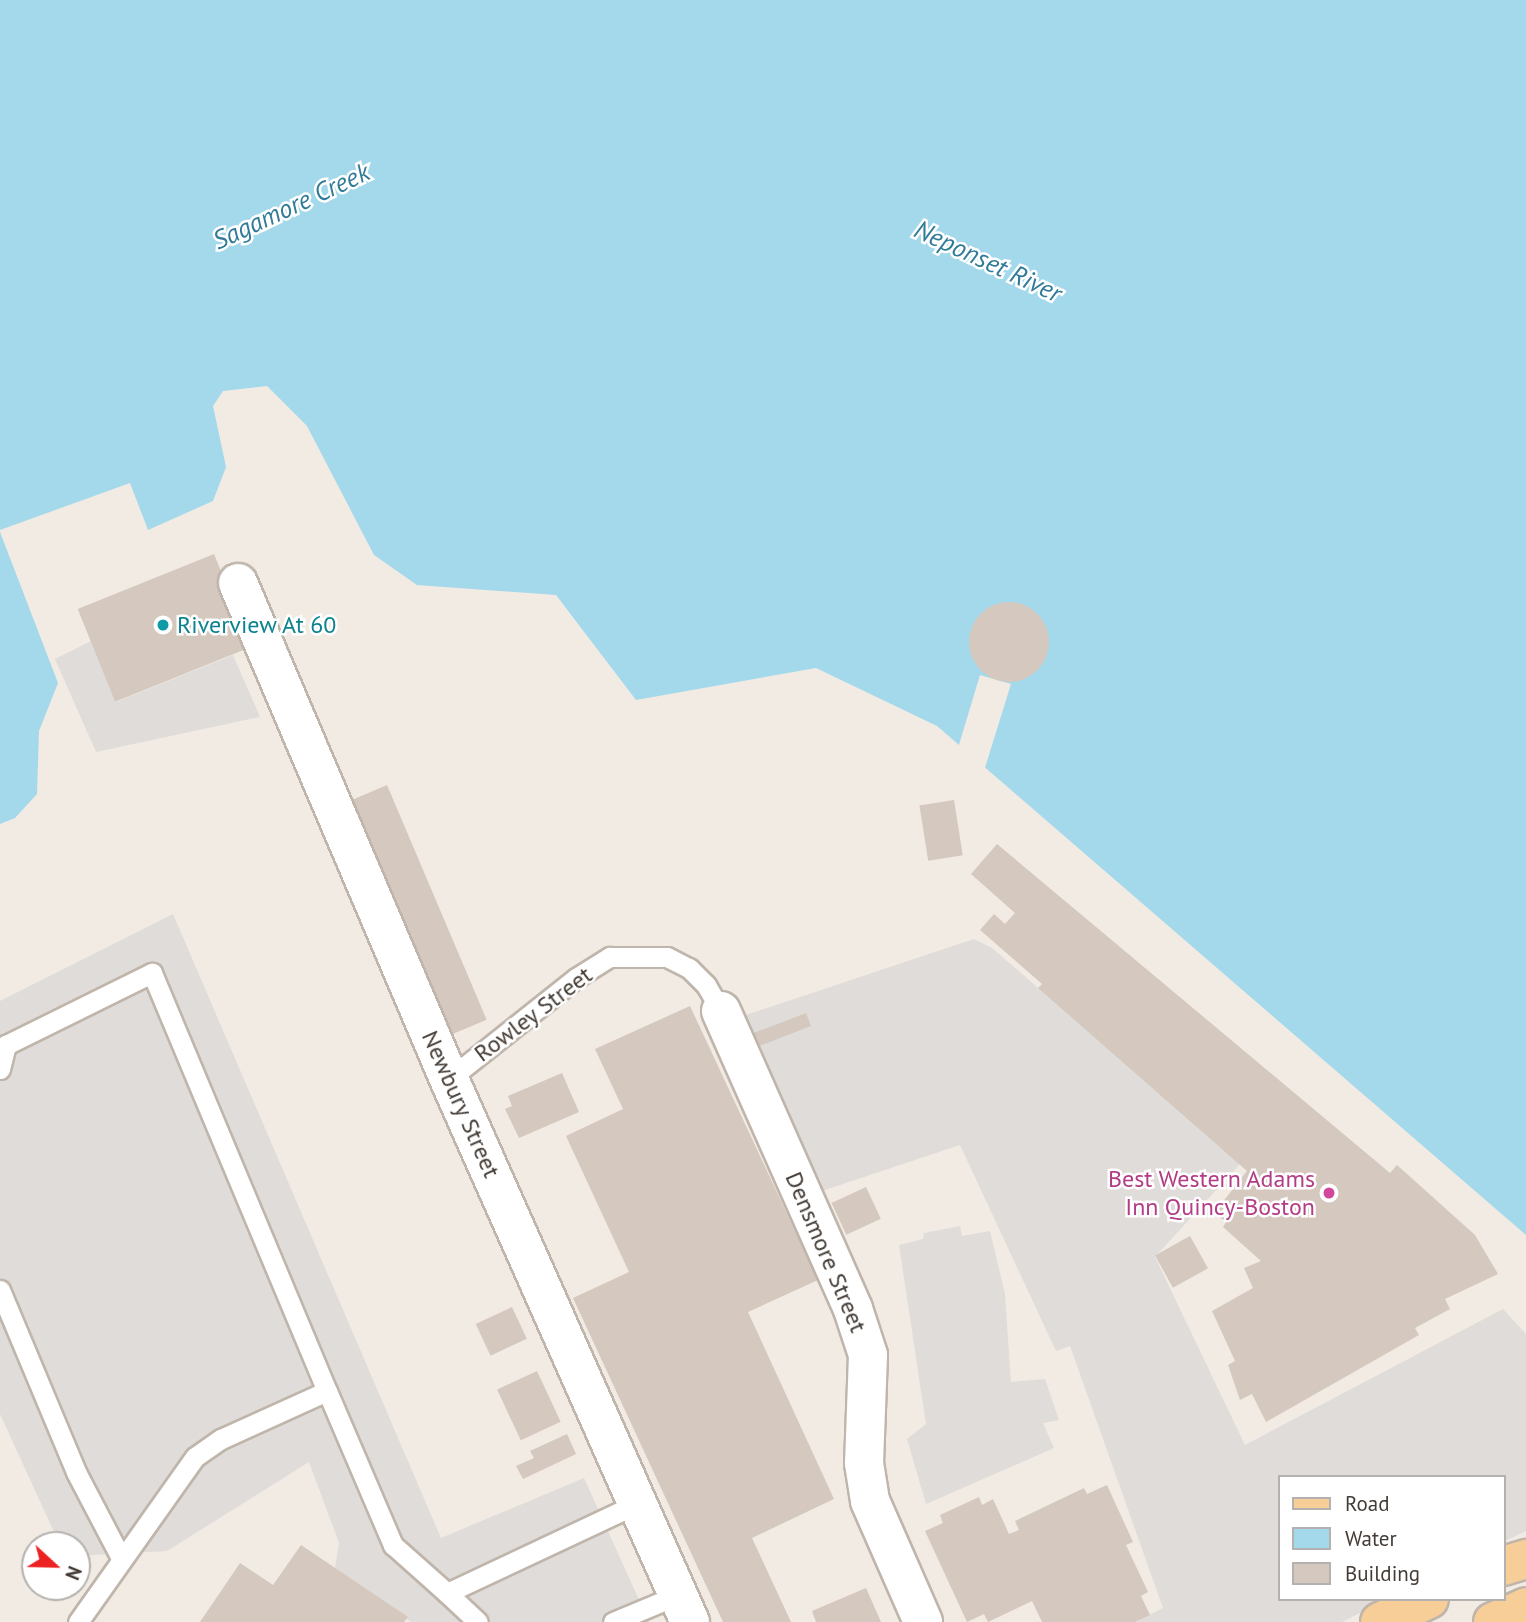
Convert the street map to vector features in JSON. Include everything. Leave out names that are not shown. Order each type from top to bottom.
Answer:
[{"type":"main road","points":[[1505,1565],[1526,1559]]},
{"type":"main road","points":[[1380,1622],[1425,1601]]},
{"type":"main road","points":[[1493,1622],[1526,1608]]},
{"type":"street","name":"Newbury Street","points":[[238,583],[449,1079],[640,1502],[684,1608]]},
{"type":"street","name":"Densmore Street","points":[[721,1010],[853,1309],[868,1355],[864,1463],[870,1501],[923,1622]]},
{"type":"lane","name":"Rowley Street","points":[[449,1079],[576,978],[610,957],[667,957],[689,968],[706,985],[721,1010]]},
{"type":"lane","points":[[0,1069],[6,1045],[152,973],[393,1545],[478,1622]]},
{"type":"lane","points":[[0,1290],[76,1472],[121,1558]]},
{"type":"lane","points":[[78,1622],[195,1457],[221,1438],[327,1391]]},
{"type":"lane","points":[[447,1593],[640,1502]]},
{"type":"lane","points":[[612,1622],[684,1608]]},
{"type":"shaded area","points":[[91,641],[116,702],[233,655],[260,717],[96,752],[55,659]]},
{"type":"shaded area","points":[[173,914],[441,1538],[584,1478],[649,1622],[411,1622],[335,1568],[339,1543],[309,1462],[167,1551],[91,1555],[91,1531],[54,1531],[0,1414],[0,1001]]},
{"type":"shaded area","points":[[974,939],[992,948],[1241,1163],[1155,1257],[1245,1445],[1503,1309],[1526,1334],[1526,1531],[1505,1541],[1505,1475],[1278,1475],[1278,1601],[1384,1601],[1342,1622],[1136,1622],[1163,1608],[1070,1346],[1056,1351],[960,1145],[822,1191],[743,1016]]},
{"type":"shaded area","points":[[960,1226],[962,1236],[990,1231],[1005,1294],[1011,1382],[1045,1379],[1059,1420],[1043,1423],[1054,1448],[926,1504],[907,1439],[926,1424],[899,1245],[923,1239],[924,1233]]},
{"type":"water","points":[[0,0],[1526,0],[1526,1235],[937,726],[816,668],[636,700],[556,595],[417,585],[374,555],[307,426],[267,386],[223,391],[213,406],[226,467],[213,501],[148,530],[130,483],[0,530]]},
{"type":"water","points":[[0,532],[58,683],[39,731],[37,794],[15,818],[0,824]]},
{"type":"pier","points":[[980,675],[1011,684],[984,771],[958,748]]},
{"type":"building","name":"Riverview At 60","points":[[214,554],[251,647],[115,702],[78,609]]},
{"type":"building","points":[[1009,602],[1024,605],[1037,614],[1046,627],[1049,642],[1046,657],[1037,670],[1024,679],[1009,682],[994,679],[981,670],[972,657],[969,642],[972,627],[981,614],[994,605]]},
{"type":"building","points":[[387,785],[487,1020],[450,1035],[350,801]]},
{"type":"building","points":[[954,800],[963,855],[928,861],[919,805]]},
{"type":"building","name":"Best Western Adams Inn Quincy-Boston","points":[[997,844],[1390,1173],[1397,1165],[1475,1235],[1498,1274],[1445,1299],[1450,1309],[1415,1328],[1419,1335],[1266,1422],[1252,1394],[1240,1400],[1228,1365],[1235,1361],[1212,1311],[1253,1288],[1244,1268],[1261,1261],[1223,1227],[1226,1222],[1214,1213],[1247,1171],[1038,988],[1042,984],[980,930],[994,914],[1005,924],[1015,913],[971,874]]},
{"type":"building","points":[[690,1006],[818,1280],[748,1312],[834,1499],[752,1538],[791,1622],[723,1622],[573,1298],[629,1272],[566,1136],[623,1109],[595,1049]]},
{"type":"building","points":[[806,1013],[811,1026],[754,1048],[749,1035]]},
{"type":"building","points":[[562,1073],[579,1112],[519,1138],[505,1109],[512,1106],[508,1096]]},
{"type":"building","points":[[866,1187],[881,1219],[846,1235],[832,1203]]},
{"type":"building","points":[[1190,1236],[1208,1268],[1173,1288],[1155,1255]]},
{"type":"building","points":[[512,1307],[527,1339],[491,1356],[476,1324]]},
{"type":"building","points":[[537,1371],[561,1422],[521,1440],[497,1390]]},
{"type":"building","points":[[567,1434],[576,1454],[523,1479],[516,1466],[534,1458],[530,1451]]},
{"type":"building","points":[[1107,1485],[1133,1542],[1126,1545],[1148,1592],[1141,1596],[1150,1615],[1135,1622],[1042,1622],[1032,1601],[988,1622],[984,1614],[967,1622],[925,1531],[943,1523],[940,1515],[979,1497],[982,1505],[993,1499],[1009,1534],[1019,1530],[1015,1521],[1084,1488],[1087,1494]]},
{"type":"building","points":[[301,1545],[408,1617],[404,1622],[200,1622],[240,1563],[273,1585]]},
{"type":"building","points":[[866,1588],[881,1622],[816,1622],[812,1611]]},
{"type":"place","name":"Riverview At 60","points":[[163,625]]},
{"type":"place","name":"Best Western Adams Inn Quincy-Boston","points":[[1329,1193]]},
{"type":"water label","name":"Sagamore Creek","points":[[291,206]]},
{"type":"water label","name":"Neponset River","points":[[988,261]]}]
